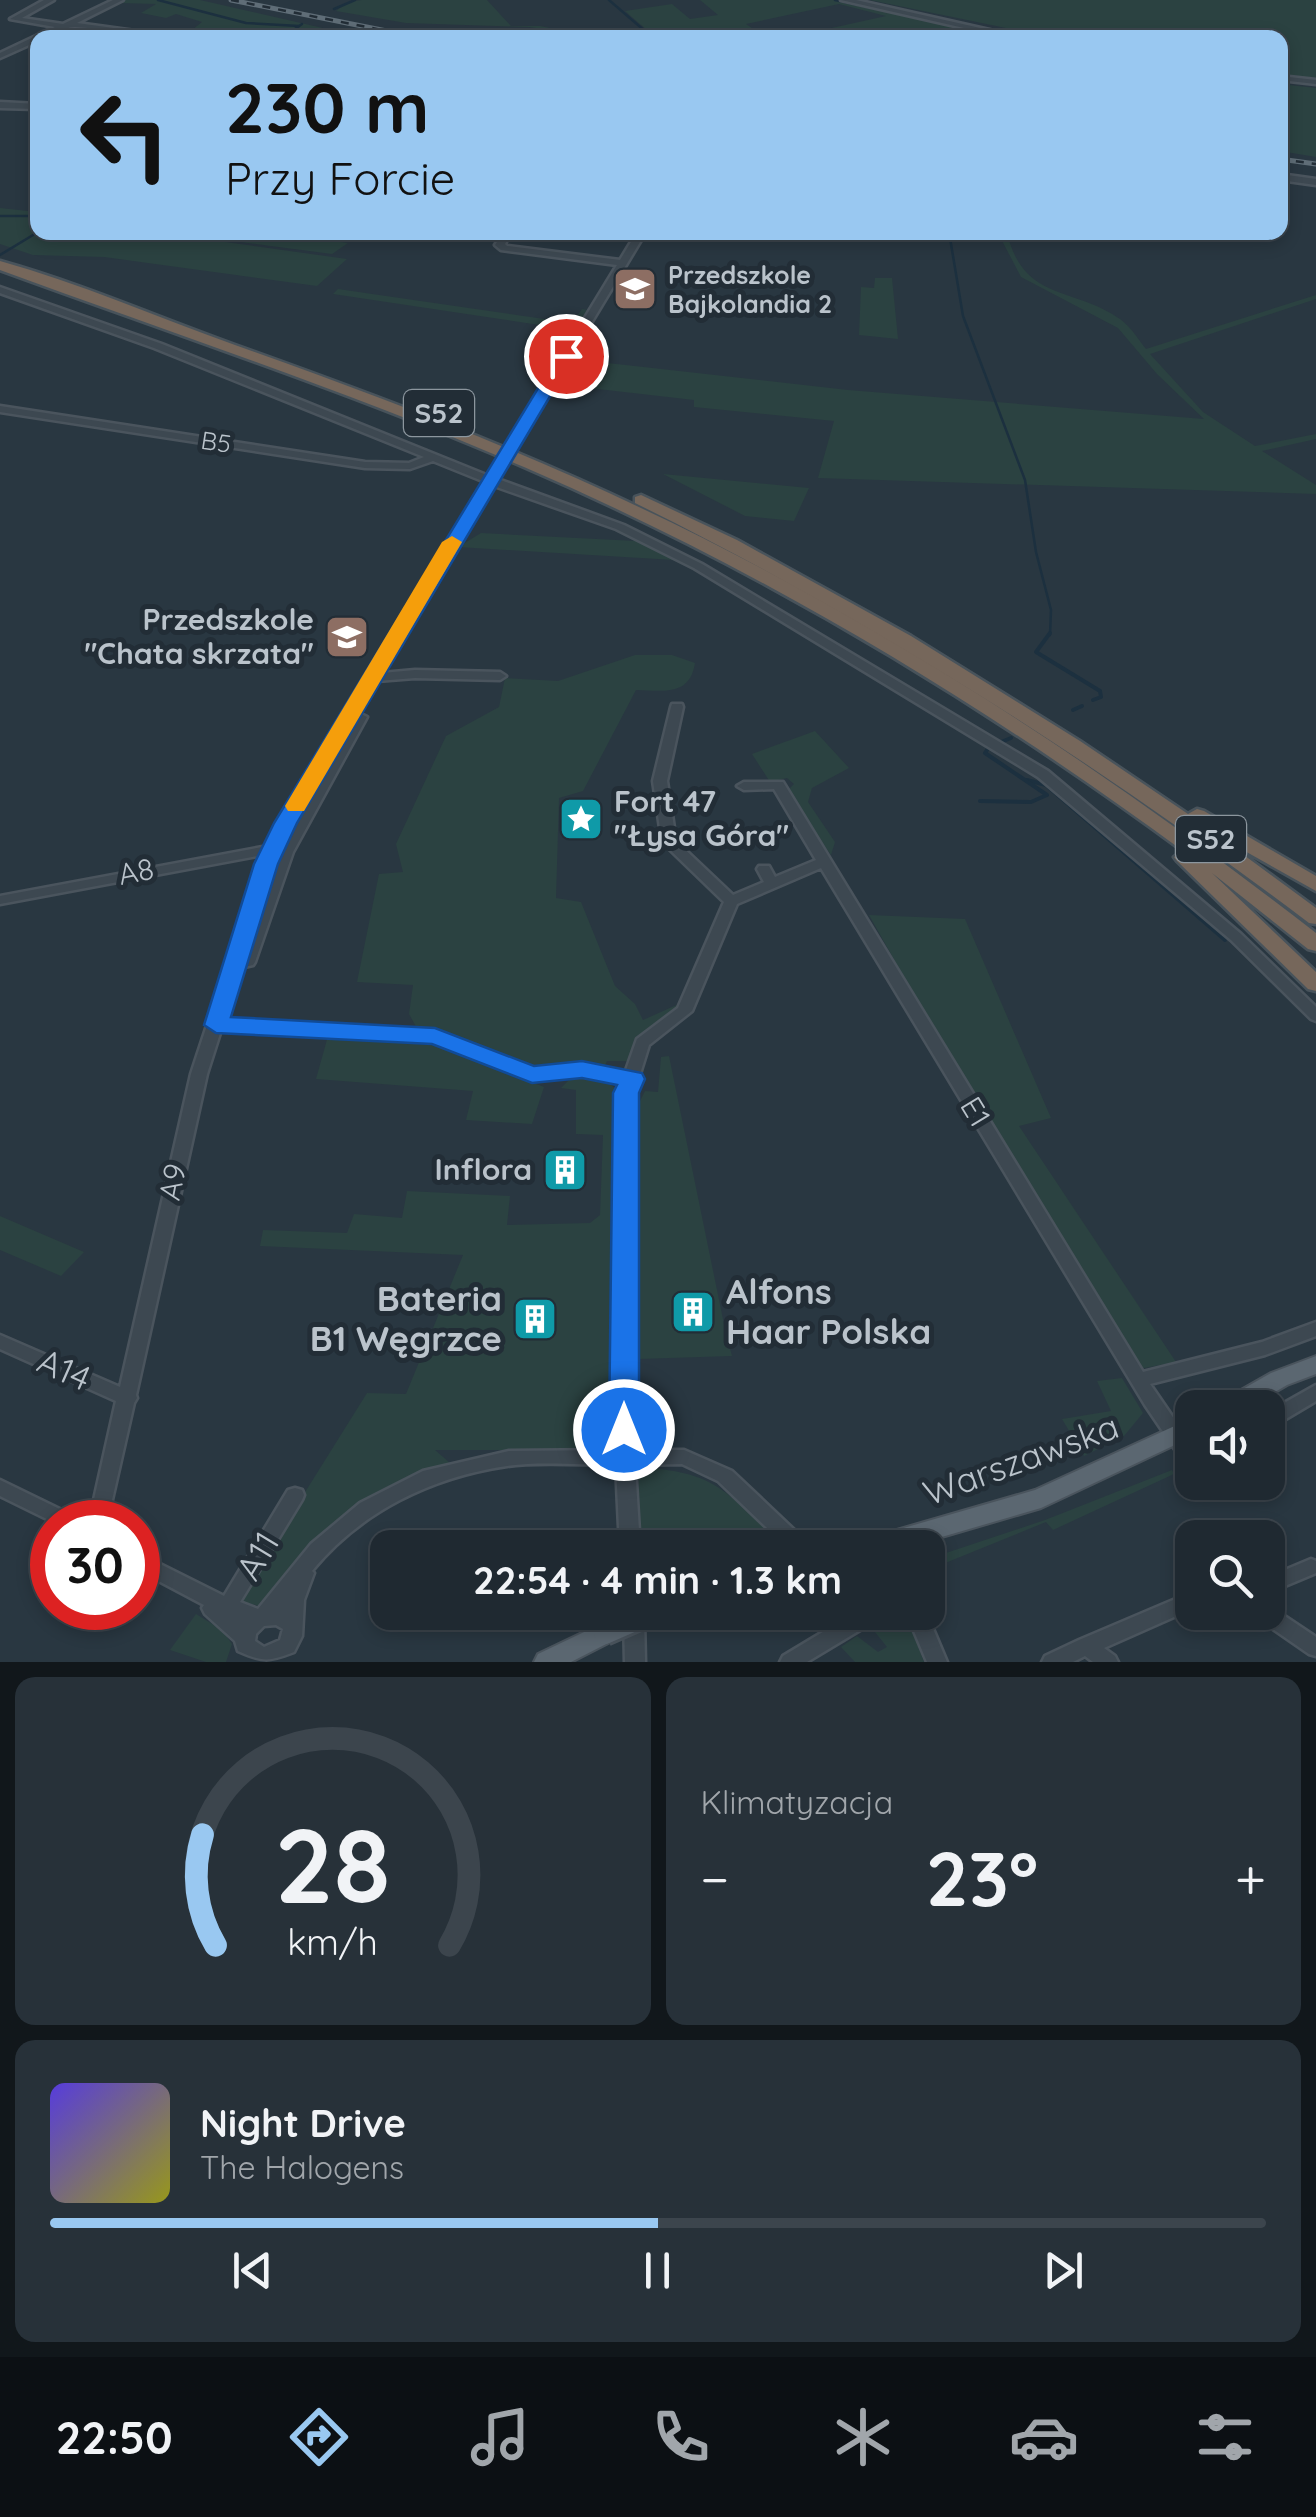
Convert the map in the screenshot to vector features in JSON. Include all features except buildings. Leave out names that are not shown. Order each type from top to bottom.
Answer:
[{"type":"highway","name":"S52","points":[[0,254],[404,400],[632,495],[885,627],[1104,764],[1316,918]]},
{"type":"highway","name":"S52","points":[[0,265],[443,428],[626,508],[873,638],[1108,788],[1316,944]]},
{"type":"highway","points":[[1104,764],[1316,885]]},
{"type":"highway","points":[[1108,788],[1316,984]]},
{"type":"main road","points":[[1260,1390],[1316,1352]]},
{"type":"main road","points":[[1279,1379],[1316,1364]]},
{"type":"main road","name":"Warszawska","points":[[941,1530],[1042,1498],[1175,1436]]},
{"type":"main road","points":[[547,1662],[613,1630]]},
{"type":"street","points":[[50,0],[14,19],[109,30]]},
{"type":"street","points":[[54,30],[118,0]]},
{"type":"street","points":[[845,0],[984,30]]},
{"type":"street","points":[[0,56],[30,42]]},
{"type":"street","points":[[0,43],[19,47]]},
{"type":"street","points":[[1288,79],[1316,82]]},
{"type":"street","points":[[0,106],[30,107]]},
{"type":"street","points":[[1288,177],[1316,182]]},
{"type":"street","points":[[503,240],[500,244],[504,248],[622,263]]},
{"type":"street","name":"A9","points":[[103,1500],[177,1159],[273,849],[637,240]]},
{"type":"street","points":[[0,290],[158,346],[432,458],[644,537],[1059,786],[1236,937],[1316,1016]]},
{"type":"street","name":"B5","points":[[0,408],[364,465],[410,466],[432,458]]},
{"type":"street","points":[[373,678],[415,674],[500,676]]},
{"type":"street","points":[[677,707],[660,782],[669,842],[731,909]]},
{"type":"street","points":[[235,965],[248,962],[286,852],[361,718],[350,716]]},
{"type":"street","name":"E1","points":[[744,786],[778,786],[1139,1380],[1175,1423]]},
{"type":"street","name":"A8","points":[[0,900],[273,849]]},
{"type":"street","points":[[629,1530],[626,1093],[642,1043],[684,1011],[731,909],[768,876],[825,861]]},
{"type":"street","points":[[906,1012],[932,1038]]},
{"type":"street","points":[[216,1025],[435,1036],[532,1074],[582,1070],[632,1079]]},
{"type":"street","points":[[1139,1380],[1265,1348],[1316,1329]]},
{"type":"street","name":"A14","points":[[0,1342],[128,1398]]},
{"type":"street","points":[[1285,1410],[1316,1392]]},
{"type":"street","points":[[254,1653],[249,1626],[262,1617],[332,1536],[367,1508],[430,1476],[509,1458],[684,1457],[726,1476],[782,1530]]},
{"type":"street","points":[[0,1488],[30,1503]]},
{"type":"street","name":"A11","points":[[223,1610],[295,1495]]},
{"type":"street","points":[[254,1653],[287,1646],[306,1567]]},
{"type":"street","points":[[1285,1577],[1311,1567]]},
{"type":"street","points":[[160,1572],[223,1610],[254,1653]]},
{"type":"street","points":[[1052,1662],[1175,1607]]},
{"type":"street","points":[[223,1610],[279,1616],[290,1624]]},
{"type":"street","points":[[1285,1627],[1316,1648]]},
{"type":"street","points":[[634,1630],[635,1662]]},
{"type":"street","points":[[790,1662],[843,1630]]},
{"type":"street","points":[[924,1630],[937,1662]]},
{"type":"street","points":[[1086,1646],[1108,1662]]},
{"type":"green space","points":[[200,0],[331,30],[192,30],[202,22],[176,14],[166,18],[141,13],[156,4],[120,3]]},
{"type":"green space","points":[[487,0],[511,26],[560,30],[406,23],[336,11],[348,2]]},
{"type":"green space","points":[[700,0],[835,0],[977,30],[823,30],[886,16],[839,4],[746,24],[755,30],[647,30],[625,11],[672,4],[690,19],[718,15]]},
{"type":"green space","points":[[870,0],[1316,0],[1316,78],[1288,75],[1288,30],[1016,30]]},
{"type":"green space","points":[[1288,85],[1316,88],[1316,157],[1288,152]]},
{"type":"green space","points":[[0,208],[30,211],[30,240],[211,240],[347,259],[317,286],[104,257],[33,255],[0,244]]},
{"type":"green space","points":[[226,240],[348,243],[332,254]]},
{"type":"green space","points":[[1002,240],[1010,240],[1025,271],[1038,282],[1120,319],[1146,349],[1316,295],[1316,299],[1150,354],[1203,412],[1255,446],[1316,434],[1316,439],[1262,451],[1316,485],[1316,494],[818,478],[834,421],[694,407],[694,400],[554,384],[572,359],[848,390],[1204,419],[1157,374],[1118,328],[1021,277]]},
{"type":"green space","points":[[875,278],[892,278],[898,339],[859,335],[861,287],[874,288]]},
{"type":"green space","points":[[338,289],[572,323],[582,309],[588,310],[573,330],[333,294]]},
{"type":"green space","points":[[663,474],[809,488],[794,521],[745,516]]},
{"type":"green space","points":[[481,533],[636,541],[674,560],[458,547]]},
{"type":"green space","points":[[635,655],[672,655],[695,663],[682,686],[666,691],[636,690],[583,791],[559,798],[556,898],[581,902],[615,986],[635,1004],[643,1020],[681,1003],[632,1061],[607,1061],[603,1070],[536,1071],[419,1032],[409,1014],[413,985],[357,982],[379,874],[403,872],[396,844],[446,736],[499,707],[505,678],[558,681]]},
{"type":"green space","points":[[815,731],[849,768],[812,788],[808,802],[835,842],[831,855],[786,792],[794,784],[787,778],[770,782],[752,754]]},
{"type":"green space","points":[[869,915],[965,919],[1051,1118],[1019,1126],[1176,1362],[1139,1369],[990,1130]]},
{"type":"green space","points":[[328,1036],[441,1046],[544,1087],[532,1124],[466,1120],[473,1091],[316,1079]]},
{"type":"green space","points":[[669,1056],[732,1356],[638,1359],[639,1103],[645,1091],[658,1092],[661,1057]]},
{"type":"green space","points":[[586,1075],[607,1082],[620,1092],[611,1436],[596,1450],[435,1450],[450,1463],[364,1501],[332,1526],[260,1606],[244,1602],[242,1593],[367,1393],[406,1394],[463,1255],[260,1246],[263,1230],[347,1233],[354,1214],[402,1218],[407,1191],[510,1196],[507,1225],[590,1223],[600,1215],[603,1135],[576,1134],[576,1090],[561,1088],[571,1078]]},
{"type":"green space","points":[[0,1216],[84,1252],[61,1276],[0,1250]]},
{"type":"green space","points":[[1122,1378],[1143,1413],[1124,1436],[1084,1456],[1062,1419],[1111,1411],[1097,1381]]},
{"type":"green space","points":[[638,1467],[701,1478],[728,1494],[769,1530],[640,1530]]},
{"type":"green space","points":[[1172,1470],[1174,1474],[1053,1530],[1046,1522],[945,1563],[945,1553],[1045,1520]]},
{"type":"green space","points":[[196,1614],[222,1630],[232,1644],[226,1662],[206,1662],[170,1650]]},
{"type":"green space","points":[[873,1630],[912,1630],[924,1662],[855,1662],[841,1647],[857,1636],[878,1652],[887,1647]]},
{"type":"waterway","points":[[158,0],[246,23],[299,26]]},
{"type":"waterway","points":[[334,9],[355,0]]},
{"type":"waterway","points":[[609,0],[644,30]]},
{"type":"waterway","points":[[835,0],[873,8]]},
{"type":"waterway","points":[[880,9],[900,14]]},
{"type":"waterway","points":[[70,20],[77,17]]},
{"type":"waterway","points":[[293,30],[302,24]]},
{"type":"waterway","points":[[1288,81],[1316,84]]},
{"type":"waterway","points":[[0,216],[30,217]]},
{"type":"waterway","points":[[0,255],[30,237]]},
{"type":"waterway","points":[[950,240],[963,316],[1025,480],[1036,552],[1051,610],[1050,635]]},
{"type":"waterway","points":[[1050,633],[1036,652],[1100,691],[1101,697],[1093,700]]},
{"type":"waterway","points":[[1073,710],[1082,706]]},
{"type":"waterway","points":[[1001,742],[1011,738]]},
{"type":"waterway","points":[[980,801],[1031,802],[1047,795],[985,753],[989,747]]},
{"type":"waterway","points":[[1027,780],[1046,785],[1225,940]]},
{"type":"railway","points":[[231,0],[382,30]]},
{"type":"railway","points":[[1288,160],[1316,164]]},
{"type":"slow traffic","points":[[296,806],[452,542]]},
{"type":"place","name":"Przedszkole Bajkolandia 2","points":[[635,289]]},
{"type":"place","name":"Przedszkole \"Chata skrzata\"","points":[[347,637]]},
{"type":"place","name":"Fort 47 \"Łysa Góra\"","points":[[581,819]]},
{"type":"place","name":"Inflora","points":[[565,1170]]},
{"type":"place","name":"Alfons Haar Polska","points":[[693,1312]]},
{"type":"place","name":"Bateria B1 Węgrzce","points":[[535,1319]]},
{"type":"route","points":[[566,356],[286,823],[266,864],[216,1025],[435,1036],[532,1074],[582,1070],[632,1079],[626,1093],[624,1430]]}]
